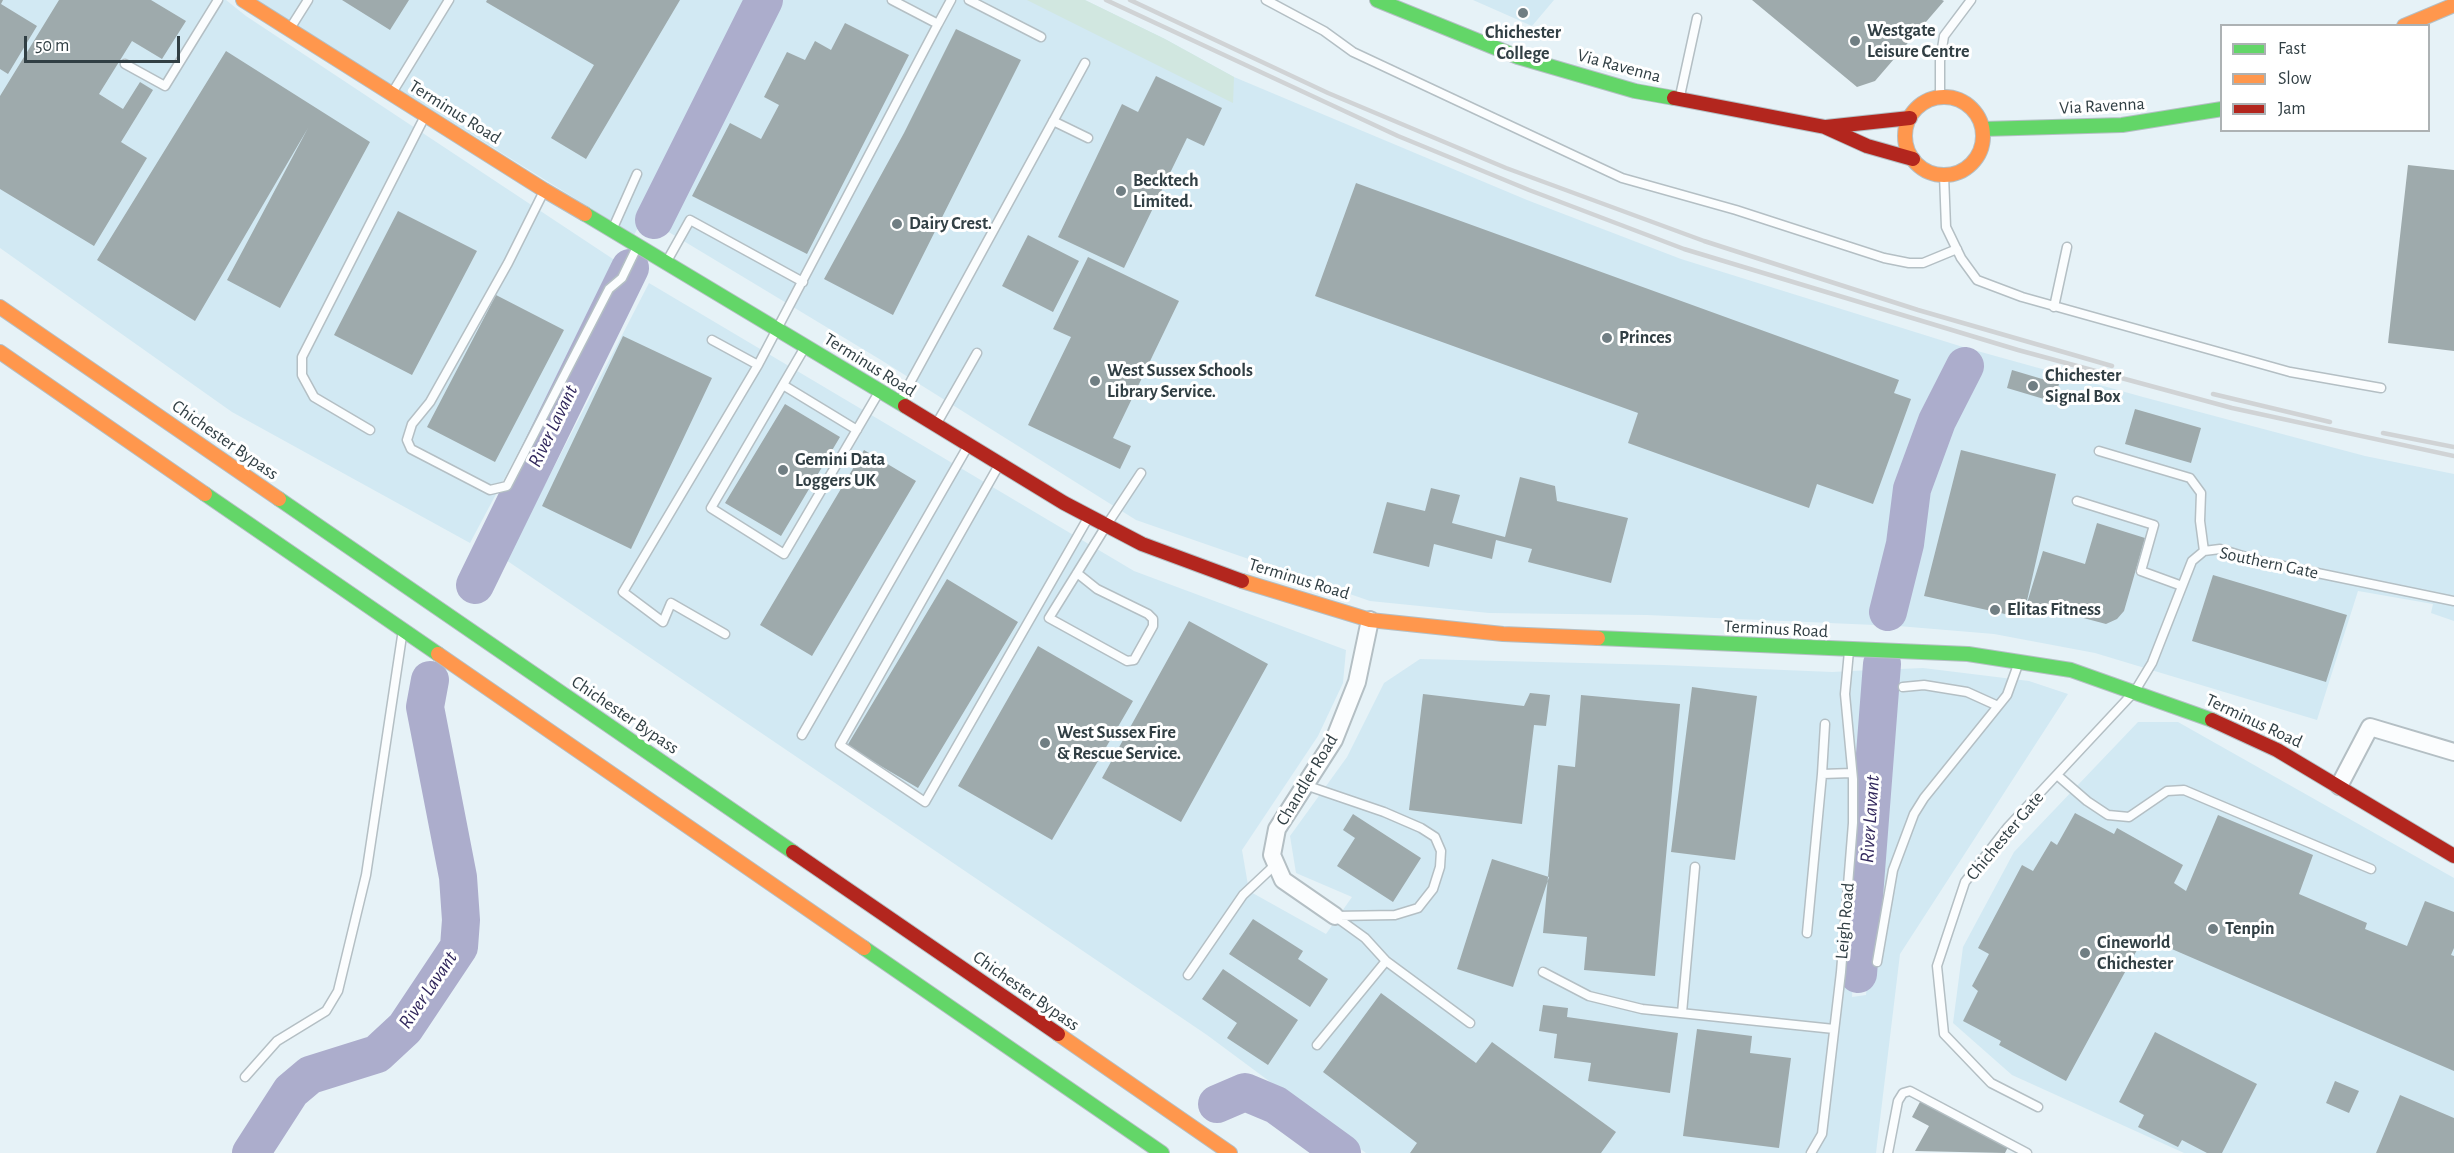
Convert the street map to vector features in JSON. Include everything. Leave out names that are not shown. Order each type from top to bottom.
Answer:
[{"type":"main road","name":"Terminus Road","points":[[243,0],[544,190],[639,245],[999,465],[1089,517],[1142,544],[1225,576],[1370,620],[1503,634],[1849,651],[1968,654],[2072,670],[2203,716],[2277,750],[2454,856]]},
{"type":"main road","name":"Via Ravenna","points":[[1377,0],[1518,57],[1635,91],[1825,127],[1867,146],[1913,159]]},
{"type":"main road","points":[[2406,24],[2454,5]]},
{"type":"main road","points":[[2405,24],[2415,8]]},
{"type":"main road","points":[[1940,98],[1963,102],[1979,118],[1983,129],[1983,141],[1974,161],[1965,169],[1944,175],[1932,173],[1922,167],[1913,159],[1906,139],[1910,118],[1917,108],[1928,101],[1940,98]]},
{"type":"main road","name":"Via Ravenna","points":[[1983,129],[2122,125],[2220,109]]},
{"type":"main road","name":"Via Ravenna","points":[[1825,127],[1910,118]]},
{"type":"main road","name":"Chichester Bypass","points":[[0,307],[1230,1153]]},
{"type":"main road","points":[[0,352],[1162,1153]]},
{"type":"street","name":"Chandler Road","points":[[1276,864],[1272,855],[1277,829],[1334,740],[1357,682],[1370,620]]},
{"type":"street","points":[[2339,786],[2370,727],[2454,752]]},
{"type":"street","points":[[1276,864],[1283,879],[1335,916]]},
{"type":"lane","points":[[125,64],[165,86],[218,0]]},
{"type":"lane","points":[[289,30],[308,0]]},
{"type":"lane","points":[[392,94],[449,0]]},
{"type":"lane","points":[[892,0],[938,24]]},
{"type":"lane","points":[[725,634],[671,603],[663,622],[623,592],[778,330],[951,0]]},
{"type":"lane","points":[[969,0],[1041,37]]},
{"type":"lane","points":[[1266,0],[1324,31],[1353,52],[1622,178],[1736,210],[1884,258],[1923,263],[1957,249]]},
{"type":"lane","points":[[1940,98],[1940,62],[1944,36],[1971,0]]},
{"type":"lane","points":[[1680,100],[1697,18]]},
{"type":"lane","points":[[898,404],[1085,63]]},
{"type":"lane","points":[[370,430],[314,397],[302,375],[302,357],[426,115]]},
{"type":"lane","points":[[1053,122],[1088,138]]},
{"type":"lane","points":[[612,229],[637,174]]},
{"type":"lane","points":[[1944,175],[1946,227],[1957,249],[1977,279],[2054,307],[2290,372],[2381,388]]},
{"type":"lane","points":[[544,190],[508,263],[430,402],[412,424],[407,440],[411,449],[490,490],[507,486],[609,290],[622,278],[639,245]]},
{"type":"lane","points":[[667,262],[690,220],[803,282]]},
{"type":"lane","points":[[2054,307],[2067,247]]},
{"type":"lane","points":[[712,340],[758,365]]},
{"type":"lane","points":[[805,347],[711,508],[784,554],[879,392]]},
{"type":"lane","points":[[935,426],[977,353]]},
{"type":"lane","points":[[783,385],[857,430]]},
{"type":"lane","points":[[802,735],[968,446]]},
{"type":"lane","points":[[2098,451],[2190,478],[2201,493],[2200,521],[2204,551]]},
{"type":"lane","points":[[999,465],[840,745],[925,802],[1089,517]]},
{"type":"lane","points":[[1077,573],[1097,589],[1148,614],[1153,619],[1152,626],[1134,660],[1127,662],[1049,618],[1106,526],[1141,473]]},
{"type":"lane","points":[[2077,501],[2154,525],[2141,571],[2182,586]]},
{"type":"lane","name":"Southern Gate","points":[[2135,691],[2152,663],[2192,561],[2204,551],[2220,549],[2260,557],[2454,601]]},
{"type":"lane","points":[[245,1077],[277,1041],[326,1011],[338,991],[366,875],[385,760],[395,669],[403,630]]},
{"type":"lane","name":"Leigh Road","points":[[1811,1153],[1821,1134],[1834,1029],[1853,823],[1852,772],[1845,694],[1849,651]]},
{"type":"lane","points":[[1877,962],[1893,870],[1914,814],[1924,798],[2007,695],[2019,662]]},
{"type":"lane","points":[[1903,687],[1924,685],[1967,692],[1998,706]]},
{"type":"lane","name":"Chichester Gate","points":[[2038,1107],[1991,1083],[1944,1034],[1937,966],[1965,882],[2008,826],[2135,691]]},
{"type":"lane","points":[[1807,933],[1825,724]]},
{"type":"lane","points":[[1822,774],[1852,772]]},
{"type":"lane","points":[[2057,775],[2087,801],[2108,815],[2129,817],[2167,791],[2184,790],[2371,869]]},
{"type":"lane","points":[[1305,785],[1384,812],[1421,828],[1435,837],[1442,851],[1433,889],[1418,908],[1395,915],[1335,916]]},
{"type":"lane","points":[[1188,975],[1243,896],[1276,864]]},
{"type":"lane","points":[[1682,1013],[1695,867]]},
{"type":"lane","points":[[1335,916],[1365,938],[1386,961],[1470,1023]]},
{"type":"lane","points":[[1317,1045],[1386,961]]},
{"type":"lane","points":[[1543,972],[1589,996],[1642,1009],[1834,1029]]},
{"type":"lane","points":[[1890,1151],[1898,1101],[1903,1093],[1910,1091],[2027,1153]]},
{"type":"shaded area","points":[[0,0],[226,0],[246,16],[619,263],[470,543],[232,412],[0,248]]},
{"type":"shaded area","points":[[255,0],[749,0],[721,71],[634,235]]},
{"type":"shaded area","points":[[778,0],[1085,0],[1165,39],[1234,77],[1527,200],[1681,259],[1963,347],[2365,456],[2454,474],[2454,621],[2431,613],[2433,604],[2358,591],[2317,720],[2095,653],[1994,634],[1898,626],[1647,615],[1489,613],[1370,601],[1136,520],[881,360],[667,231],[765,32]]},
{"type":"shaded area","name":"Chichester College","points":[[1473,0],[1554,0],[1532,26]]},
{"type":"shaded area","points":[[649,283],[1134,571],[1346,650],[1343,683],[1318,736],[1242,850],[1249,891],[1326,934],[1352,897],[1296,873],[1290,836],[1347,757],[1384,683],[1420,659],[1832,672],[1871,670],[1852,997],[1866,995],[1900,669],[1923,668],[2029,681],[2068,694],[1900,954],[1876,1153],[1366,1153],[1207,1035],[506,560]]},
{"type":"shaded area","points":[[2138,722],[2178,722],[2454,878],[2454,1153],[2184,1153],[2012,1075],[1953,1023],[1963,947],[2014,852]]},
{"type":"green space","points":[[1027,0],[1085,0],[1165,39],[1234,77],[1233,103]]},
{"type":"building","points":[[0,0],[3,0],[1,4],[37,26],[8,74],[0,69]]},
{"type":"building","points":[[59,0],[151,0],[186,21],[162,59],[132,41],[99,94],[123,109],[140,82],[153,90],[121,142],[147,158],[94,246],[0,189],[0,96]]},
{"type":"building","points":[[342,0],[409,0],[390,30]]},
{"type":"building","points":[[487,0],[680,0],[586,159],[551,138],[594,65],[486,2]]},
{"type":"building","name":"Westgate Leisure Centre","points":[[1752,0],[1944,1],[1875,81],[1857,87]]},
{"type":"building","points":[[845,23],[909,55],[807,254],[692,196],[730,123],[761,139],[779,105],[764,97],[787,52],[805,60],[815,41],[831,50]]},
{"type":"building","points":[[956,29],[1021,60],[893,315],[824,279],[904,133]]},
{"type":"building","points":[[226,51],[370,142],[280,308],[227,280],[308,128],[195,321],[97,260]]},
{"type":"building","name":"Becktech Limited.","points":[[1156,76],[1222,108],[1204,146],[1187,138],[1124,268],[1058,237],[1122,104],[1138,112]]},
{"type":"building","points":[[2408,165],[2454,170],[2454,351],[2388,343]]},
{"type":"building","name":"Princes","points":[[1356,183],[1899,380],[1894,393],[1911,399],[1873,504],[1817,484],[1809,508],[1628,443],[1638,413],[1315,296]]},
{"type":"building","points":[[398,211],[477,251],[412,375],[334,335]]},
{"type":"building","points":[[1028,235],[1079,261],[1053,312],[1002,286]]},
{"type":"building","name":"West Sussex Schools Library Service.","points":[[1088,257],[1179,301],[1113,438],[1131,446],[1120,469],[1028,425],[1071,337],[1053,329]]},
{"type":"building","points":[[496,295],[564,330],[495,462],[427,427]]},
{"type":"building","points":[[623,336],[712,378],[631,549],[542,506]]},
{"type":"building","name":"Chichester Signal Box","points":[[2012,370],[2059,384],[2054,402],[2007,388]]},
{"type":"building","name":"Gemini Data Loggers UK","points":[[785,404],[840,437],[781,536],[725,503]]},
{"type":"building","points":[[2135,409],[2201,428],[2191,463],[2125,444]]},
{"type":"building","points":[[864,450],[916,481],[812,656],[760,625]]},
{"type":"building","points":[[1961,450],[2056,474],[2023,618],[1924,596]]},
{"type":"building","points":[[1520,477],[1555,486],[1557,501],[1628,518],[1611,583],[1528,562],[1532,549],[1496,540],[1492,559],[1434,544],[1429,567],[1373,553],[1387,502],[1425,511],[1431,488],[1460,495],[1452,523],[1505,537]]},
{"type":"building","points":[[2097,523],[2145,538],[2124,611],[2117,619],[2106,624],[2027,603],[2043,551],[2085,564]]},
{"type":"building","points":[[2213,575],[2347,615],[2326,682],[2192,641]]},
{"type":"building","points":[[947,579],[1018,622],[918,788],[847,746]]},
{"type":"building","points":[[1189,621],[1268,664],[1181,822],[1102,778]]},
{"type":"building","name":"West Sussex Fire & Rescue Service.","points":[[1038,646],[1133,701],[1052,840],[958,786]]},
{"type":"building","points":[[1692,687],[1757,696],[1735,860],[1671,852]]},
{"type":"building","points":[[1530,693],[1550,695],[1546,726],[1534,725],[1522,824],[1409,810],[1423,694],[1524,706]]},
{"type":"building","points":[[1581,695],[1680,704],[1655,976],[1584,970],[1587,937],[1543,933],[1558,765],[1575,767]]},
{"type":"building","points":[[2075,813],[2114,834],[2117,828],[2183,865],[2174,883],[2186,891],[2218,815],[2313,855],[2299,894],[2367,923],[2365,929],[2407,946],[2425,901],[2454,912],[2454,948],[2451,955],[2454,956],[2454,1071],[2144,937],[2066,1081],[1999,1045],[2001,1041],[1963,1021],[1978,991],[1972,986],[1989,954],[1978,948],[2022,865],[2033,871],[2051,841],[2057,845]]},
{"type":"building","points":[[1353,814],[1421,858],[1393,902],[1337,866],[1355,838],[1343,830]]},
{"type":"building","points":[[1492,859],[1549,877],[1513,987],[1457,969]]},
{"type":"building","points":[[1253,919],[1303,951],[1298,959],[1328,979],[1310,1007],[1229,954]]},
{"type":"building","points":[[1223,969],[1298,1020],[1268,1065],[1227,1038],[1237,1023],[1202,999]]},
{"type":"building","points":[[1381,993],[1476,1063],[1492,1042],[1616,1132],[1601,1153],[1410,1153],[1417,1143],[1323,1072]]},
{"type":"building","points":[[1543,1005],[1568,1008],[1567,1017],[1678,1033],[1670,1093],[1588,1081],[1591,1063],[1554,1058],[1557,1034],[1539,1031]]},
{"type":"building","points":[[1697,1029],[1752,1036],[1750,1053],[1791,1058],[1779,1148],[1683,1136]]},
{"type":"building","points":[[2155,1032],[2257,1084],[2222,1153],[2207,1153],[2182,1140],[2178,1147],[2138,1127],[2144,1115],[2119,1102]]},
{"type":"building","points":[[2335,1081],[2359,1091],[2349,1113],[2326,1103]]},
{"type":"building","points":[[2400,1095],[2454,1118],[2454,1153],[2376,1153]]},
{"type":"building","points":[[1921,1100],[2008,1147],[2005,1153],[1915,1151],[1929,1126],[1912,1117]]},
{"type":"waterway","name":"River Lavant","points":[[654,220],[764,0]]},
{"type":"waterway","name":"River Lavant","points":[[475,585],[630,268]]},
{"type":"waterway","name":"River Lavant","points":[[1888,612],[1905,544],[1912,489],[1937,421],[1965,366]]},
{"type":"waterway","name":"River Lavant","points":[[1858,974],[1882,664]]},
{"type":"waterway","name":"River Lavant","points":[[251,1153],[291,1091],[310,1075],[377,1054],[405,1028],[459,947],[461,920],[458,877],[425,707],[430,680]]},
{"type":"waterway","name":"River Lavant","points":[[1217,1104],[1245,1092],[1276,1105],[1342,1153]]},
{"type":"railway","points":[[1106,0],[1398,136],[1529,190],[1684,249],[2018,350],[2232,408],[2454,456]]},
{"type":"railway","points":[[1130,0],[1328,93],[1506,168],[1704,241],[1918,310],[2112,366]]},
{"type":"railway","points":[[2213,394],[2330,422]]},
{"type":"railway","points":[[2383,433],[2454,447]]},
{"type":"traffic: fast","points":[[1377,0],[1518,57],[1635,91],[1674,98]]},
{"type":"traffic: fast","points":[[1983,129],[2122,125],[2220,109]]},
{"type":"traffic: fast","points":[[585,214],[905,406]]},
{"type":"traffic: fast","points":[[205,494],[438,654]]},
{"type":"traffic: fast","points":[[279,499],[793,852]]},
{"type":"traffic: fast","points":[[1598,638],[1968,654],[2071,670],[2212,720]]},
{"type":"traffic: fast","points":[[864,948],[1162,1153]]},
{"type":"traffic: slow","points":[[243,0],[585,214]]},
{"type":"traffic: slow","points":[[2409,24],[2454,5]]},
{"type":"traffic: slow","points":[[1944,97],[1959,100],[1971,109],[1980,121],[1983,136],[1980,151],[1971,163],[1959,172],[1944,175],[1929,172],[1917,163],[1908,151],[1905,136],[1908,121],[1917,109],[1929,100],[1944,97]]},
{"type":"traffic: slow","points":[[0,307],[279,499]]},
{"type":"traffic: slow","points":[[0,352],[205,494]]},
{"type":"traffic: slow","points":[[1242,581],[1370,620],[1503,634],[1598,638]]},
{"type":"traffic: slow","points":[[438,654],[864,948]]},
{"type":"traffic: slow","points":[[1058,1034],[1230,1153]]},
{"type":"traffic: jam","points":[[1674,98],[1825,127],[1867,146],[1913,159]]},
{"type":"traffic: jam","points":[[1826,127],[1910,118]]},
{"type":"traffic: jam","points":[[905,406],[1064,503],[1142,544],[1242,581]]},
{"type":"traffic: jam","points":[[2212,720],[2277,750],[2454,856]]},
{"type":"traffic: jam","points":[[793,852],[1058,1034]]},
{"type":"place","name":"Chichester College","points":[[1523,13]]},
{"type":"place","name":"Westgate Leisure Centre","points":[[1855,41]]},
{"type":"place","name":"Becktech Limited.","points":[[1121,191]]},
{"type":"place","name":"Dairy Crest.","points":[[897,224]]},
{"type":"place","name":"Princes","points":[[1607,338]]},
{"type":"place","name":"West Sussex Schools Library Service.","points":[[1095,381]]},
{"type":"place","name":"Chichester Signal Box","points":[[2033,386]]},
{"type":"place","name":"Gemini Data Loggers UK","points":[[783,470]]},
{"type":"place","name":"Elitas Fitness","points":[[1995,610]]},
{"type":"place","name":"West Sussex Fire & Rescue Service.","points":[[1045,743]]},
{"type":"place","name":"Tenpin","points":[[2213,929]]},
{"type":"place","name":"Cineworld Chichester","points":[[2085,953]]}]
